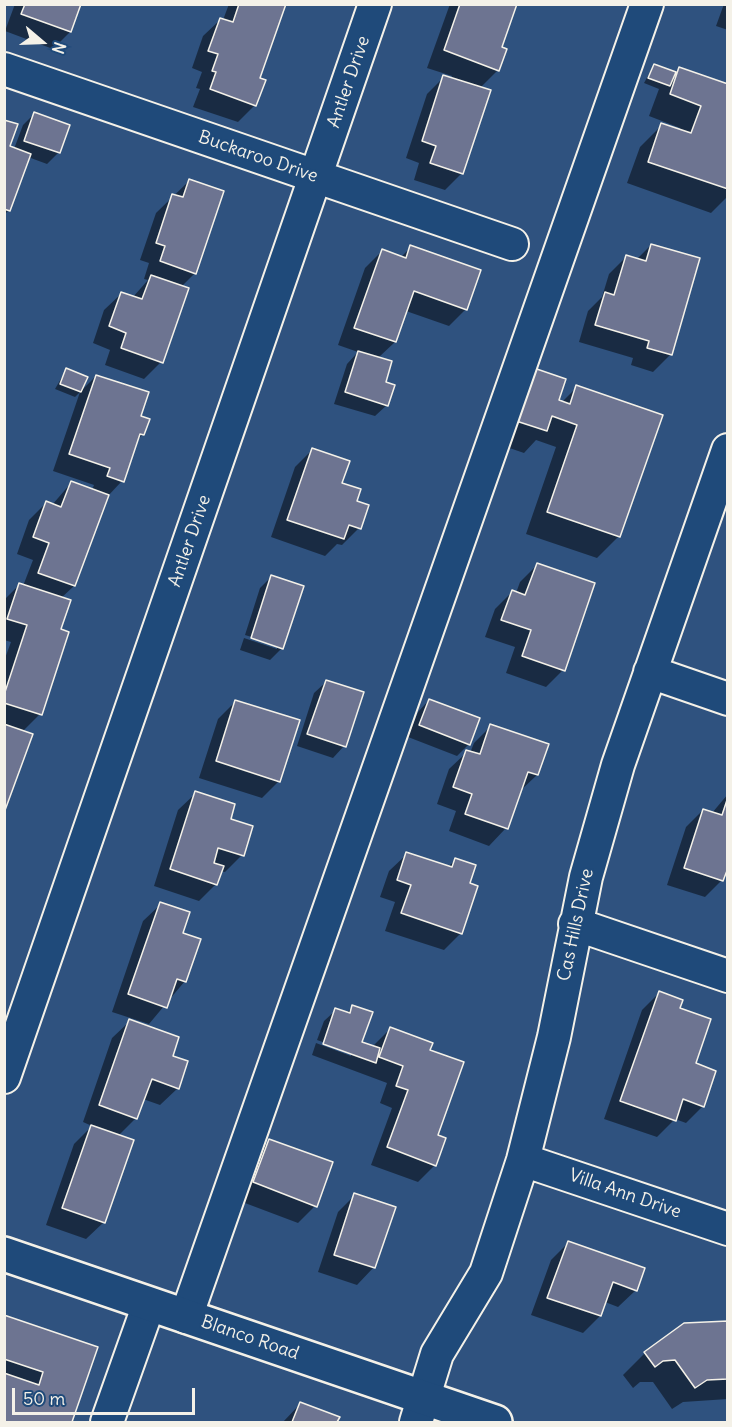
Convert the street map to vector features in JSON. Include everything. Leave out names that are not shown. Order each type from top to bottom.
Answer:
[{"type":"main road","name":"Blanco Road","points":[[4,1254],[186,1317],[420,1410],[495,1422]]},
{"type":"street","name":"Antler Drive","points":[[4,1077],[375,4]]},
{"type":"street","points":[[186,1317],[646,4]]},
{"type":"street","name":"Buckaroo Drive","points":[[4,69],[512,244]]},
{"type":"street","name":"Cas Hills Drive","points":[[420,1410],[437,1354],[486,1273],[522,1160],[554,1037],[575,924],[618,765],[728,450]]},
{"type":"street","points":[[650,672],[728,699]]},
{"type":"street","points":[[575,924],[728,976]]},
{"type":"street","name":"Villa Ann Drive","points":[[522,1160],[728,1229]]},
{"type":"street","points":[[107,1422],[148,1304]]},
{"type":"building","points":[[25,4],[81,4],[71,32],[21,14]]},
{"type":"building","points":[[239,4],[286,4],[260,78],[266,80],[256,106],[210,89],[216,72],[212,71],[218,54],[208,51],[220,18],[233,22]]},
{"type":"building","points":[[460,4],[517,4],[502,47],[507,49],[499,71],[444,50]]},
{"type":"building","points":[[654,64],[676,72],[670,86],[648,78]]},
{"type":"building","points":[[679,67],[728,84],[728,189],[648,162],[661,123],[691,133],[701,106],[670,94]]},
{"type":"building","points":[[443,75],[491,90],[463,174],[430,163],[436,146],[422,141]]},
{"type":"building","points":[[34,112],[70,125],[60,153],[24,141]]},
{"type":"building","points":[[4,120],[18,124],[10,146],[31,154],[10,211],[4,209]]},
{"type":"building","points":[[189,179],[224,191],[196,274],[160,261],[165,246],[156,243],[172,194],[183,197]]},
{"type":"building","points":[[651,244],[700,258],[672,355],[647,348],[649,341],[595,325],[605,292],[614,295],[626,255],[646,261]]},
{"type":"building","points":[[410,245],[481,270],[467,310],[414,291],[396,342],[354,328],[382,249],[406,258]]},
{"type":"building","points":[[151,275],[189,288],[163,363],[121,348],[126,333],[109,326],[121,292],[142,299]]},
{"type":"building","points":[[358,351],[392,361],[386,382],[395,385],[388,406],[345,392]]},
{"type":"building","points":[[528,366],[566,379],[559,400],[570,404],[576,385],[663,415],[620,537],[547,512],[577,425],[552,416],[547,431],[510,419]]},
{"type":"building","points":[[66,368],[88,377],[81,392],[60,384]]},
{"type":"building","points":[[96,375],[149,392],[141,416],[150,419],[144,435],[140,434],[124,482],[107,476],[110,468],[69,454]]},
{"type":"building","points":[[312,448],[350,461],[342,483],[361,489],[357,501],[369,505],[361,529],[349,525],[344,539],[287,520]]},
{"type":"building","points":[[71,481],[109,495],[75,586],[38,573],[49,543],[33,537],[46,501],[61,507]]},
{"type":"building","points":[[537,563],[595,583],[565,671],[522,656],[531,630],[501,620],[512,590],[525,595]]},
{"type":"building","points":[[271,575],[304,586],[283,649],[251,638]]},
{"type":"building","points":[[19,583],[71,600],[61,629],[69,632],[42,715],[4,703],[4,695],[27,625],[7,619]]},
{"type":"building","points":[[326,680],[364,692],[346,747],[307,734]]},
{"type":"building","points":[[429,699],[480,718],[470,745],[419,725]]},
{"type":"building","points":[[235,700],[300,720],[280,782],[216,761]]},
{"type":"building","points":[[4,724],[33,734],[4,813]]},
{"type":"building","points":[[490,724],[549,744],[538,775],[528,772],[508,829],[465,814],[472,794],[453,787],[466,750],[480,754]]},
{"type":"building","points":[[195,791],[235,804],[231,819],[253,826],[244,856],[218,848],[214,863],[224,866],[217,885],[170,869]]},
{"type":"building","points":[[728,797],[728,868],[723,881],[684,868],[703,809],[722,815]]},
{"type":"building","points":[[406,852],[452,867],[455,858],[476,865],[470,883],[478,886],[462,934],[401,913],[411,885],[397,880]]},
{"type":"building","points":[[160,902],[190,912],[183,933],[201,939],[186,982],[177,979],[167,1008],[128,994]]},
{"type":"building","points":[[659,991],[683,1000],[680,1008],[711,1019],[696,1063],[716,1071],[704,1107],[683,1099],[676,1121],[620,1101]]},
{"type":"building","points":[[352,1005],[373,1012],[362,1042],[380,1048],[376,1063],[323,1044],[335,1008],[350,1013]]},
{"type":"building","points":[[129,1019],[179,1037],[173,1056],[188,1061],[179,1089],[152,1079],[137,1119],[99,1105]]},
{"type":"building","points":[[390,1027],[433,1043],[430,1050],[464,1062],[438,1135],[446,1138],[436,1166],[387,1147],[408,1090],[396,1086],[403,1066],[379,1057]]},
{"type":"building","points":[[91,1125],[134,1140],[105,1223],[62,1208]]},
{"type":"building","points":[[269,1139],[333,1162],[317,1207],[253,1182]]},
{"type":"building","points":[[354,1193],[396,1207],[375,1268],[334,1255]]},
{"type":"building","points":[[568,1241],[645,1268],[637,1291],[613,1282],[601,1316],[547,1298]]},
{"type":"building","points":[[4,1315],[98,1347],[72,1422],[4,1422],[4,1373],[39,1385],[43,1372],[4,1359]]},
{"type":"building","points":[[728,1321],[728,1379],[707,1380],[695,1388],[675,1360],[663,1361],[655,1367],[644,1352],[684,1323]]},
{"type":"building","points":[[300,1402],[340,1417],[337,1422],[292,1422]]}]
